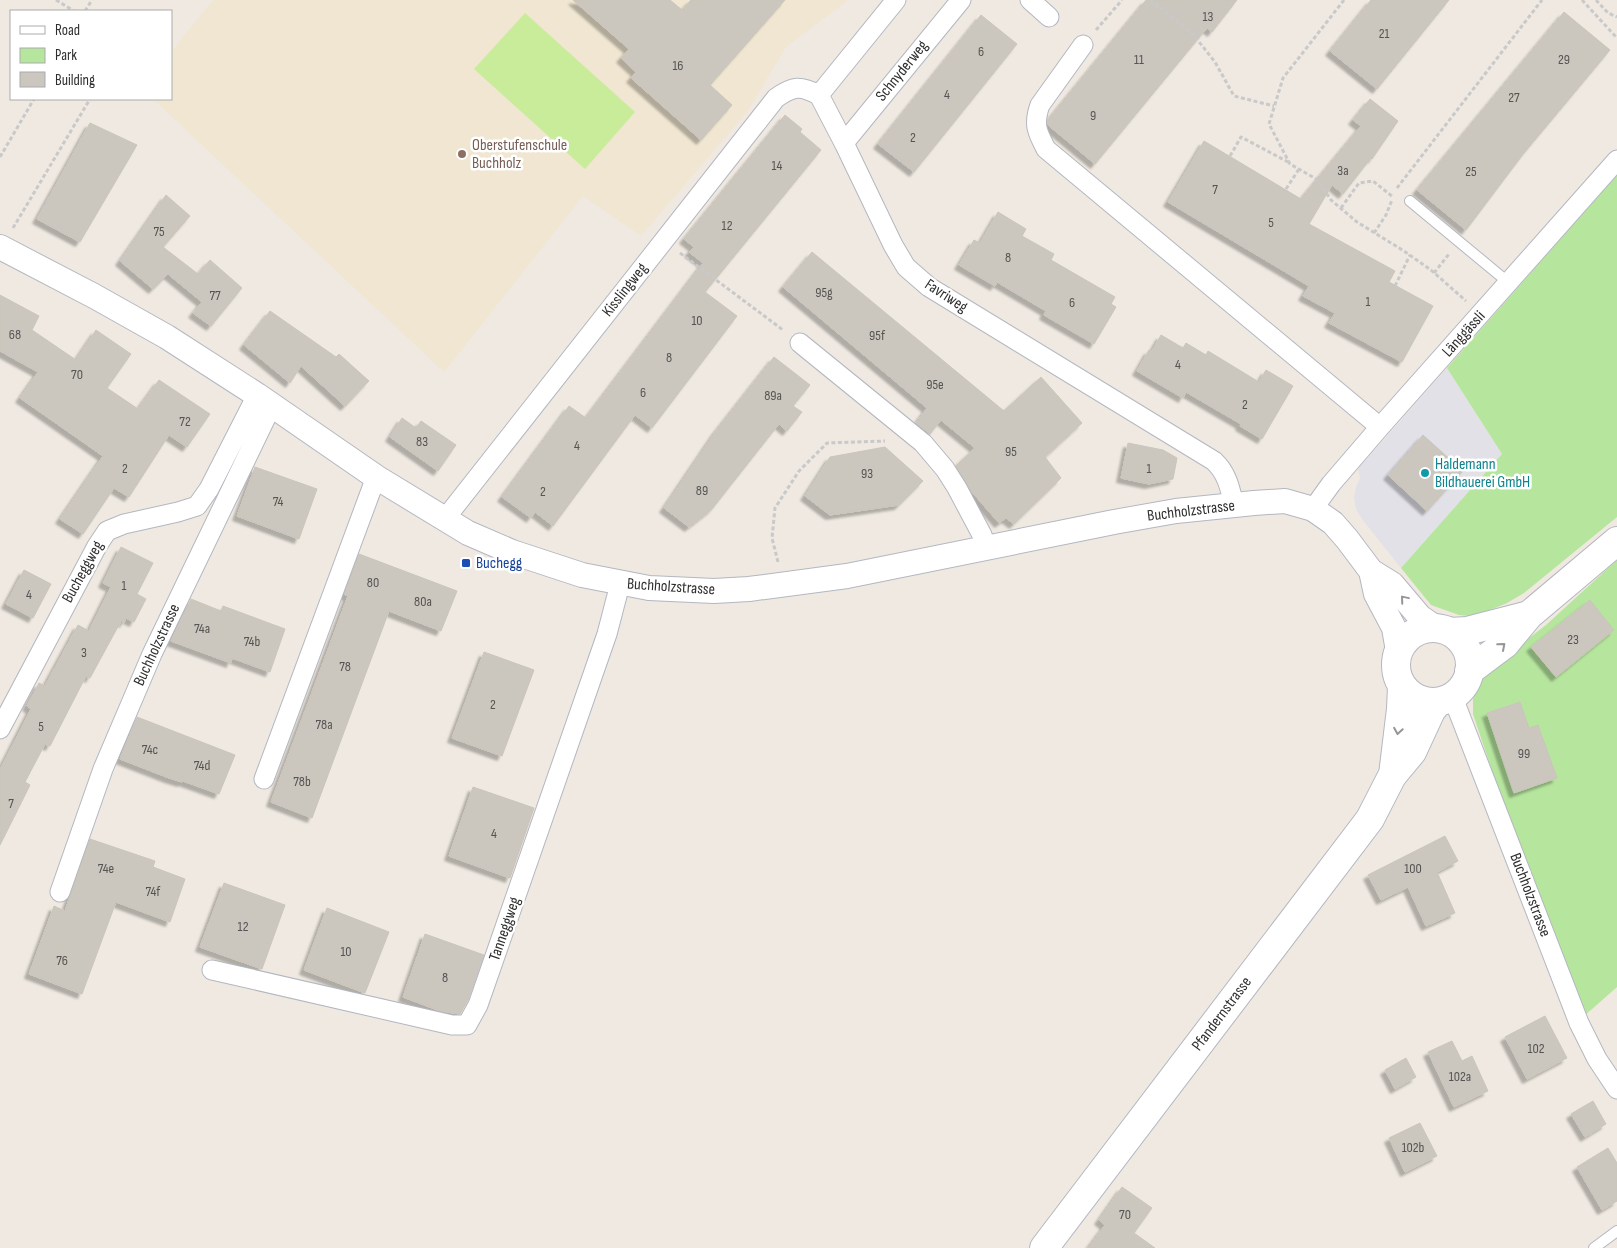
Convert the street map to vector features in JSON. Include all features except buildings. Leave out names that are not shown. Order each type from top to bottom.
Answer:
[{"type":"main road","points":[[1470,671],[1505,644],[1529,615],[1617,541]]},
{"type":"main road","points":[[1443,630],[1460,639],[1466,648],[1470,660],[1470,671],[1460,691],[1444,700],[1428,702],[1418,699],[1402,687],[1397,675],[1395,663],[1398,651],[1404,641],[1413,633],[1424,628],[1467,631],[1529,615]]},
{"type":"main road","name":"Pfandernstrasse","points":[[1392,776],[1402,687]]},
{"type":"main road","name":"Pfandernstrasse","points":[[1044,1248],[1370,819],[1392,776],[1412,752],[1431,711],[1444,700]]},
{"type":"street","points":[[818,95],[896,0]]},
{"type":"street","name":"Schnyderweg","points":[[844,143],[961,0]]},
{"type":"street","points":[[1030,0],[1050,17]]},
{"type":"street","points":[[1083,45],[1040,105],[1037,113],[1036,130],[1046,149],[1380,427]]},
{"type":"street","name":"Kisslingweg","points":[[444,520],[776,98],[789,89],[805,88],[818,95]]},
{"type":"street","name":"Favriweg","points":[[818,95],[844,143],[893,245],[906,267],[929,287],[1214,461],[1222,468],[1234,505]]},
{"type":"street","name":"Länggässli","points":[[1313,510],[1331,484],[1380,427],[1617,160]]},
{"type":"street","name":"Buchholzstrasse","points":[[1,248],[94,296],[167,337],[264,400],[376,477],[444,520],[468,533],[512,552],[582,575],[620,584],[649,588],[714,591],[784,585],[847,576],[986,547],[1176,511],[1284,502],[1313,510],[1333,523],[1347,539],[1370,571],[1376,594],[1394,628],[1398,651]]},
{"type":"street","points":[[800,343],[923,443],[945,469],[957,488],[982,535],[986,547]]},
{"type":"street","name":"Buchholzstrasse","points":[[60,892],[103,769],[264,400]]},
{"type":"street","name":"Bucheggweg","points":[[0,729],[97,546],[107,531],[124,524],[197,506],[264,400]]},
{"type":"street","points":[[264,779],[376,477]]},
{"type":"street","name":"Buchholzstrasse","points":[[1370,571],[1392,584],[1420,617],[1443,630]]},
{"type":"street","name":"Tanneggweg","points":[[212,970],[452,1025],[467,1025],[478,1005],[604,643],[620,584]]},
{"type":"street","name":"Buchholzstrasse","points":[[1444,700],[1464,727],[1579,1023],[1597,1058],[1617,1089]]},
{"type":"lane","points":[[1410,201],[1509,283]]},
{"type":"lane","points":[[1594,1248],[1617,1231]]},
{"type":"path","points":[[56,0],[72,10]]},
{"type":"path","points":[[1150,0],[1192,33],[1215,62],[1234,96],[1274,106]]},
{"type":"path","points":[[1290,164],[1269,124],[1283,78],[1344,0]]},
{"type":"path","points":[[1374,233],[1386,215],[1396,190],[1542,0]]},
{"type":"path","points":[[1582,0],[1617,38]]},
{"type":"path","points":[[1596,0],[1608,13],[1617,17]]},
{"type":"path","points":[[0,157],[33,100]]},
{"type":"path","points":[[1,248],[89,100]]},
{"type":"path","points":[[1230,156],[1241,137],[1318,180],[1331,200],[1357,222],[1410,255],[1481,314]]},
{"type":"path","points":[[1286,190],[1299,169]]},
{"type":"path","points":[[1341,208],[1359,183],[1373,181],[1393,197]]},
{"type":"path","points":[[664,240],[800,343]]},
{"type":"path","points":[[1434,273],[1458,242]]},
{"type":"path","points":[[1395,286],[1410,255]]},
{"type":"path","points":[[784,585],[772,538],[775,508],[799,471],[827,443],[884,441],[923,443]]},
{"type":"shaded area","name":"Oberstufenschule Buchholz","points":[[213,0],[848,0],[786,47],[747,112],[641,236],[583,196],[444,372],[154,100],[172,100],[172,51]]},
{"type":"shaded area","points":[[1447,368],[1502,454],[1401,568],[1356,509],[1354,498],[1360,478],[1358,469]]},
{"type":"green space","points":[[525,13],[635,112],[585,169],[474,69]]},
{"type":"green space","points":[[1617,175],[1617,517],[1524,593],[1507,603],[1470,616],[1459,615],[1431,605],[1401,568],[1502,454],[1447,368]]},
{"type":"green space","points":[[1617,560],[1617,987],[1583,1017],[1515,839],[1473,714],[1473,699],[1485,672],[1546,625]]},
{"type":"place","name":"Oberstufenschule Buchholz","points":[[462,154]]},
{"type":"place","name":"Haldemann Bildhauerei GmbH","points":[[1425,473]]},
{"type":"place","name":"Buchegg","points":[[466,563]]}]
